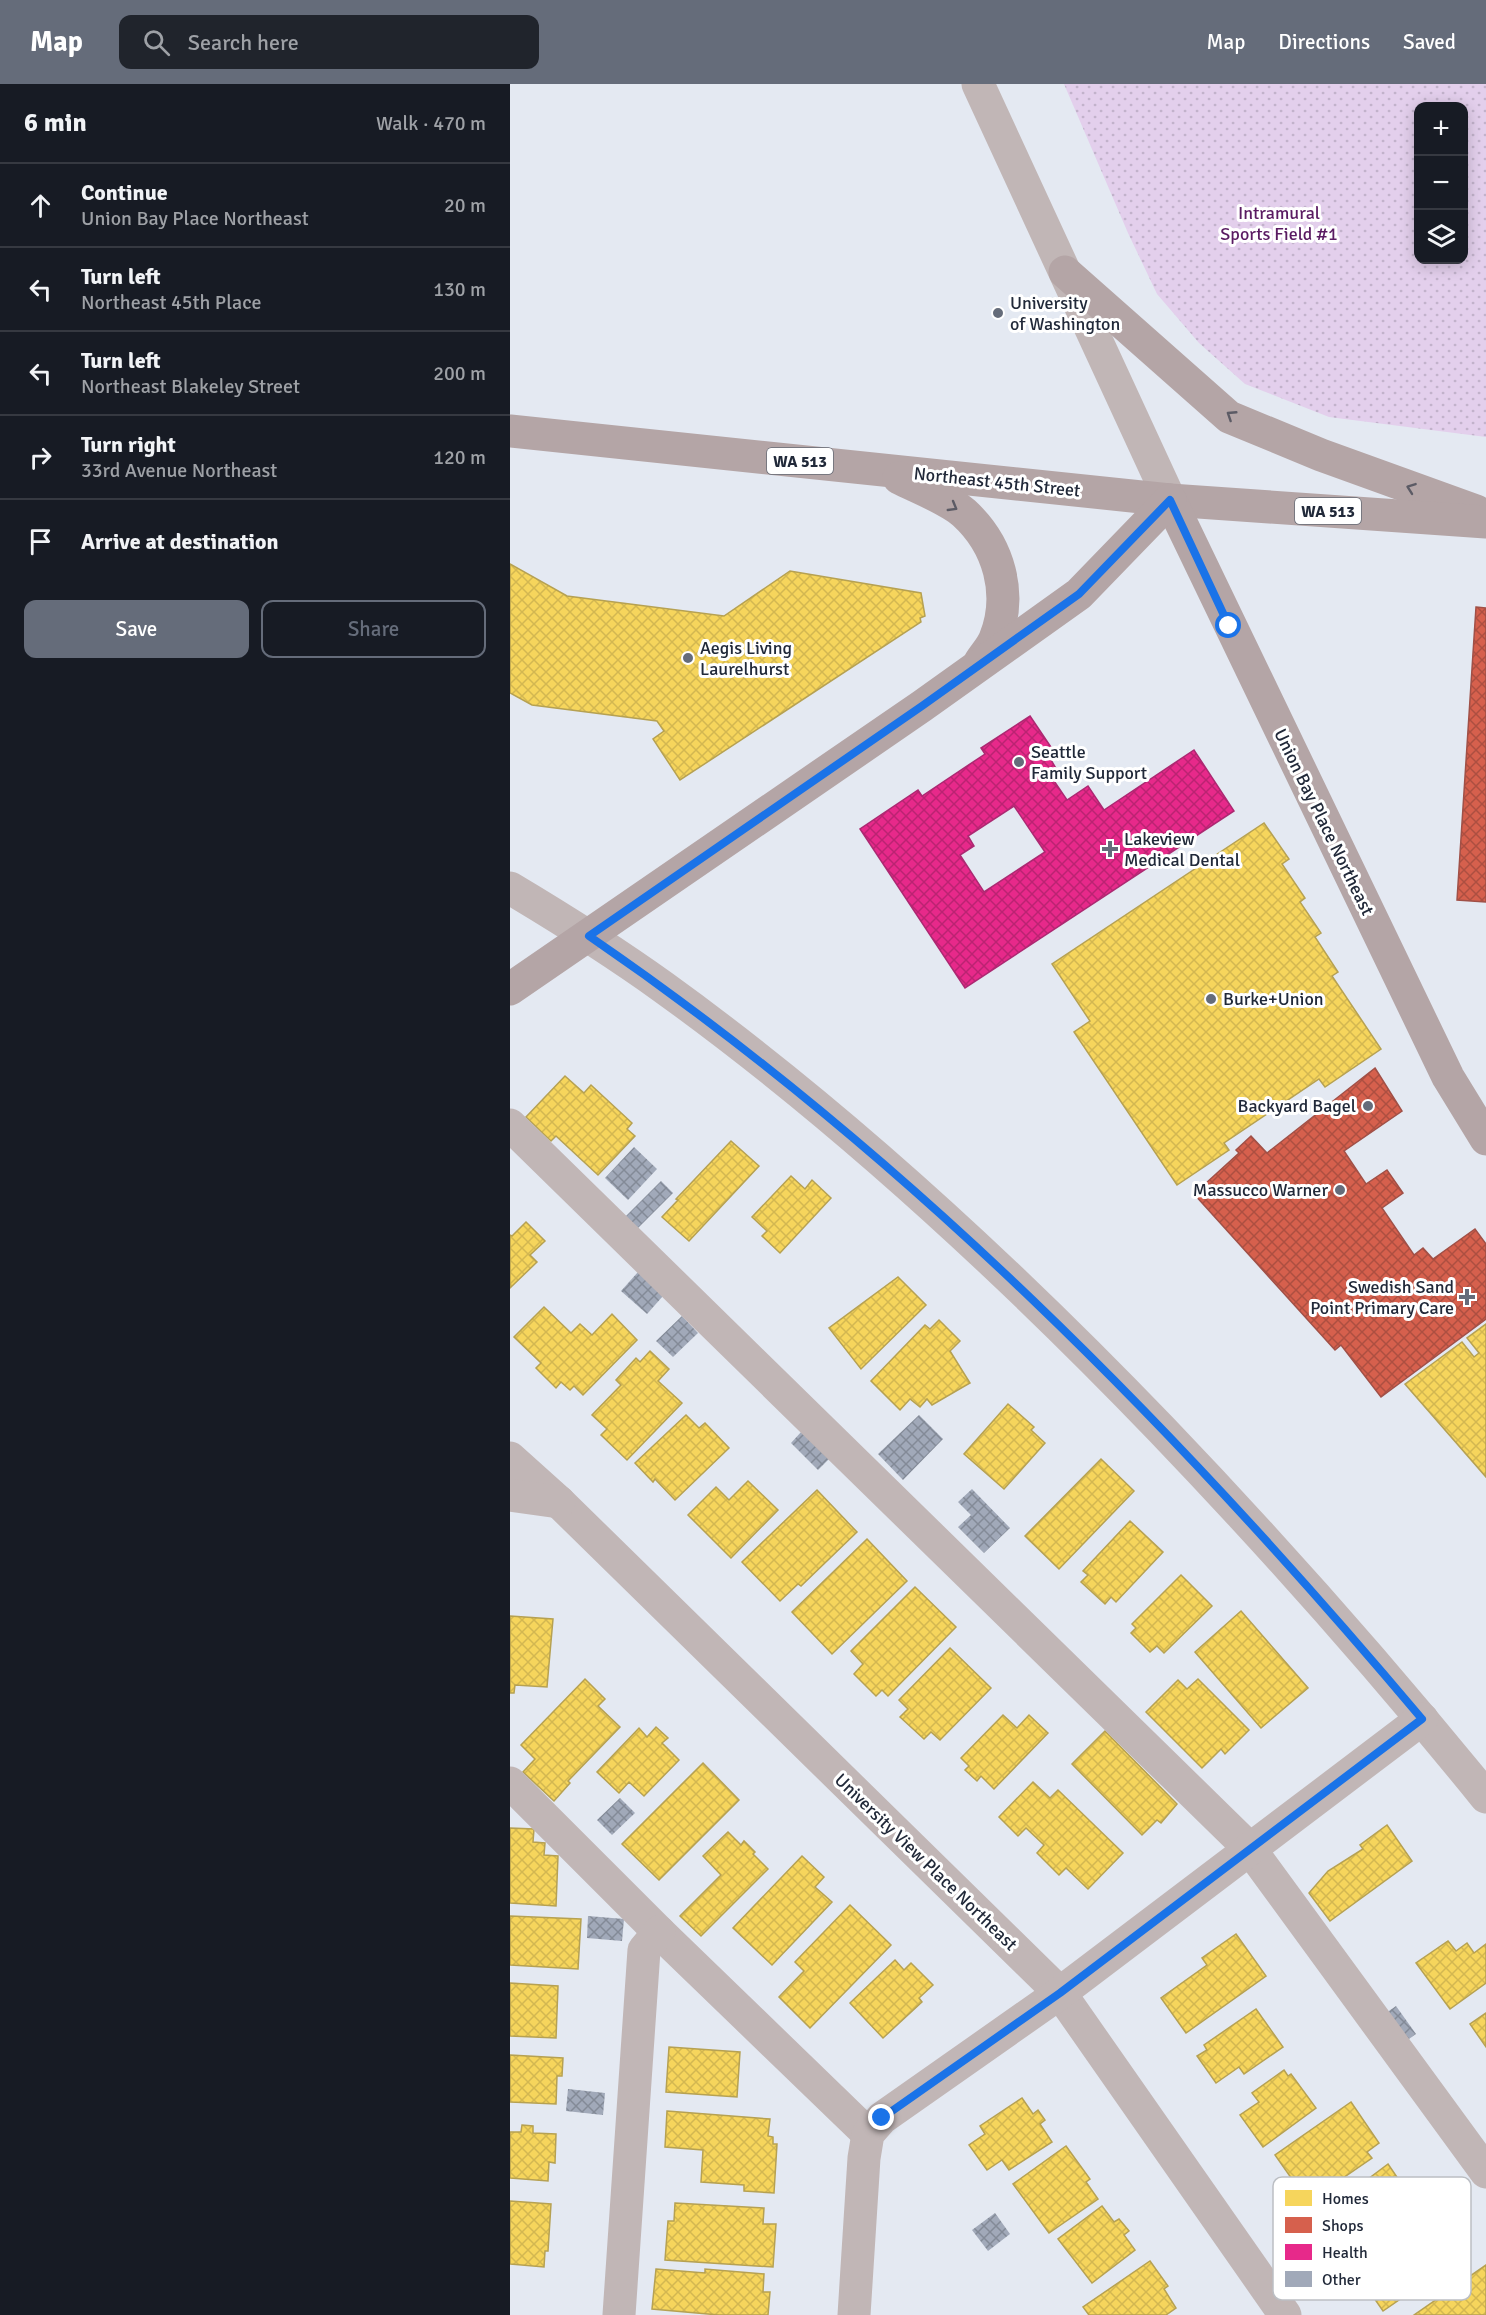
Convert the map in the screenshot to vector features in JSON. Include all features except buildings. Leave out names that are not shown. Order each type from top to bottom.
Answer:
[{"type":"main road","points":[[1065,272],[1229,417],[1321,455],[1486,515]]},
{"type":"main road","name":"Northeast 45th Street","points":[[510,431],[1170,500],[1486,522]]},
{"type":"main road","points":[[883,470],[963,512],[986,538],[1003,578],[1003,605],[995,640],[975,668]]},
{"type":"main road","points":[[510,989],[1079,594],[1170,500]]},
{"type":"main road","name":"Union Bay Place Northeast","points":[[1170,500],[1433,1047],[1448,1077],[1486,1139]]},
{"type":"street","points":[[978,84],[1170,500]]},
{"type":"street","points":[[510,888],[589,936],[661,985],[763,1064],[914,1191],[1003,1272],[1093,1358],[1219,1490],[1326,1608],[1486,1797]]},
{"type":"street","points":[[510,1125],[1250,1849],[1486,2172]]},
{"type":"street","name":"University View Place Northeast","points":[[510,1458],[559,1502],[1060,1993],[1273,2298]]},
{"type":"street","points":[[510,1495],[559,1502]]},
{"type":"street","points":[[855,2315],[864,2158],[868,2134],[882,2118],[1060,1993],[1422,1719]]},
{"type":"street","points":[[510,1783],[659,1932],[868,2134]]},
{"type":"street","points":[[619,2315],[644,1950],[659,1932]]},
{"type":"street","name":"University View Place Northeast","points":[[1275,2300],[1285,2315]]},
{"type":"green space","name":"Intramural Sports Field #1","points":[[1064,84],[1486,84],[1486,437],[1329,417],[1245,384],[1199,343],[1157,294],[1128,233]]},
{"type":"place","name":"University of Washington","points":[[998,313]]},
{"type":"place","name":"Aegis Living Laurelhurst","points":[[688,658]]},
{"type":"place","name":"Seattle Family Support","points":[[1019,762]]},
{"type":"place","name":"Lakeview Medical Dental","points":[[1110,849]]},
{"type":"place","name":"Burke+Union","points":[[1211,999]]},
{"type":"place","name":"Backyard Bagel","points":[[1368,1106]]},
{"type":"place","name":"Massucco Warner","points":[[1340,1190]]},
{"type":"place","name":"Swedish Sand Point Primary Care","points":[[1467,1297]]},
{"type":"route","points":[[882,2118],[1060,1993],[1422,1719],[1243,1516],[1093,1358],[1003,1272],[835,1122],[661,985],[589,936],[922,706],[1079,594],[1170,500],[1229,626]]}]
